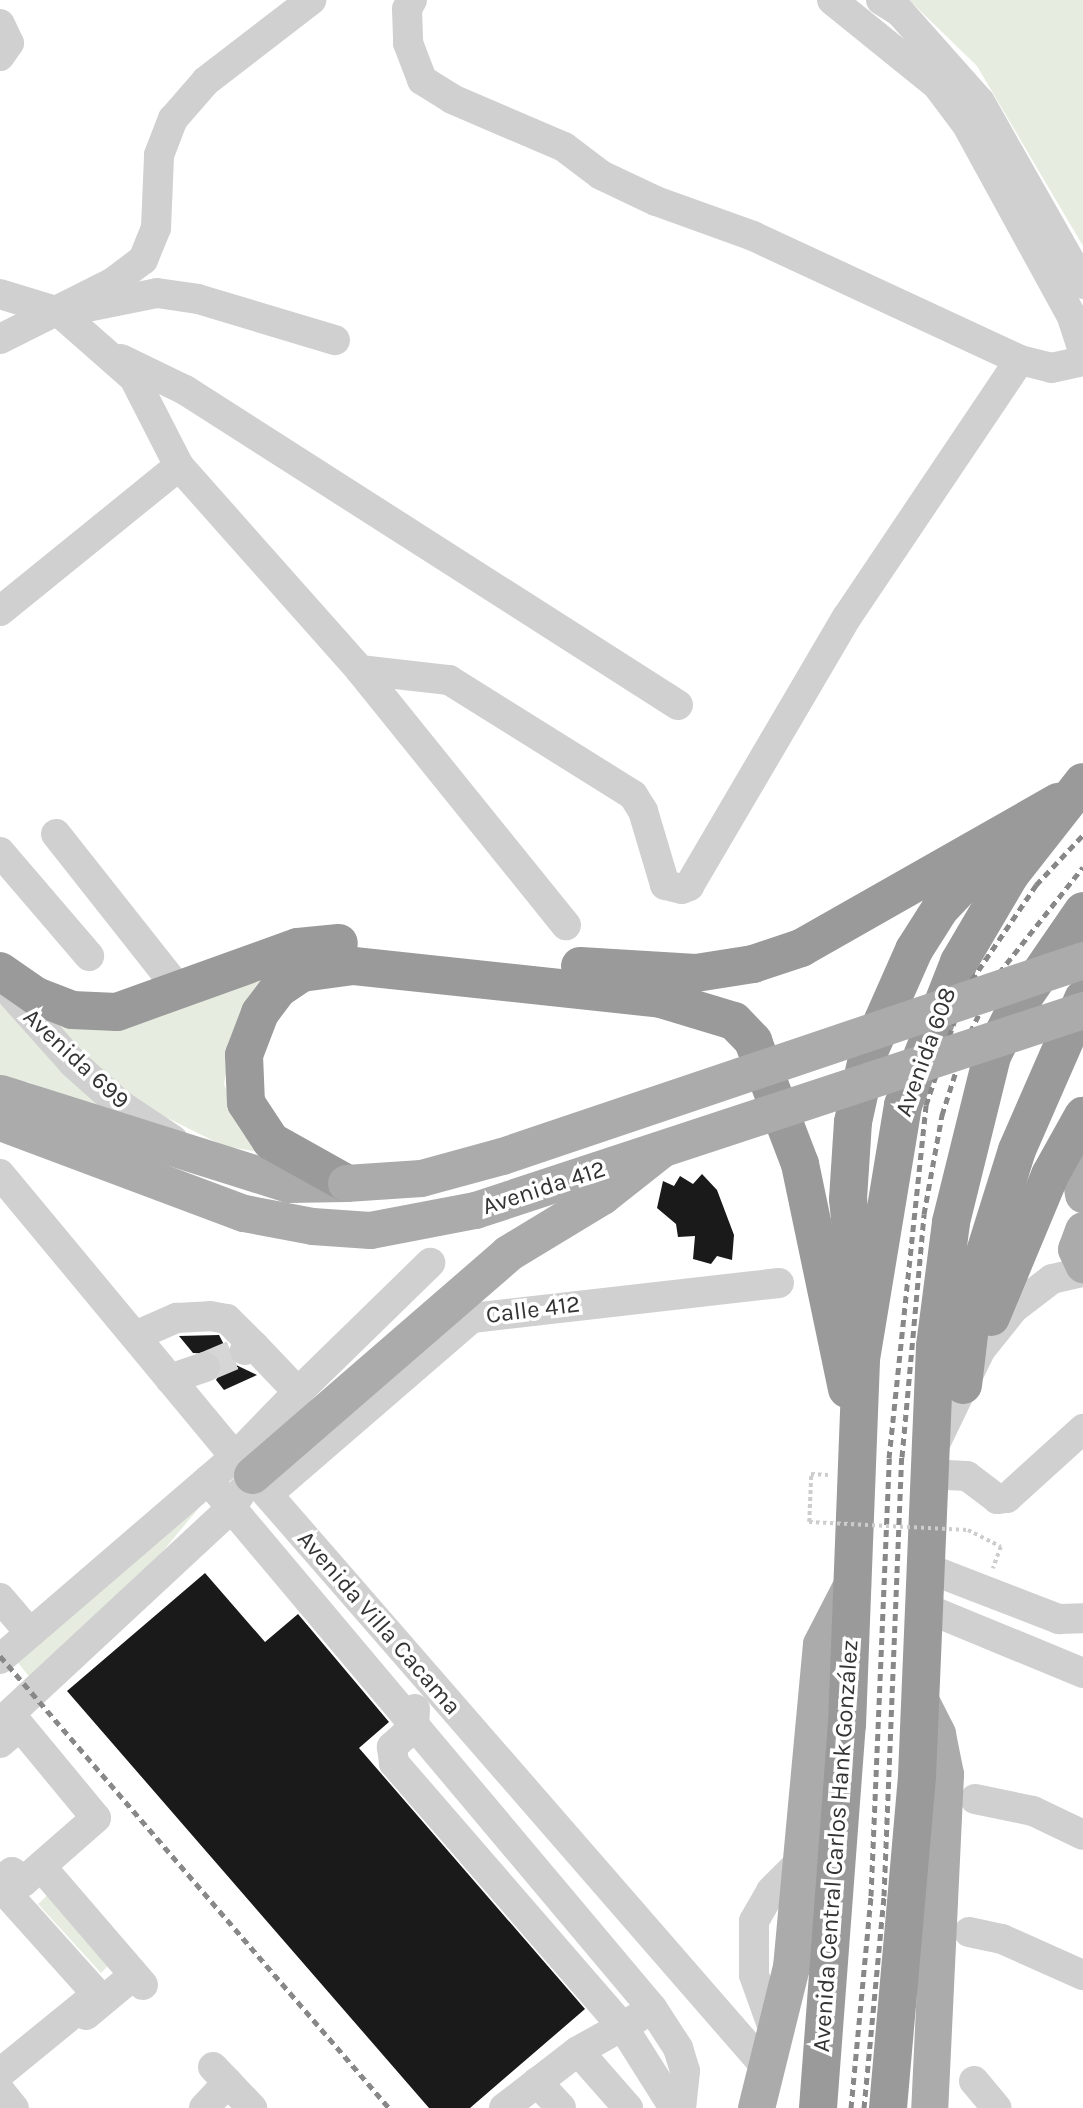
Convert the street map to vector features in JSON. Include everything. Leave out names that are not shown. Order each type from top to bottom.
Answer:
[{"type":"highway","points":[[0,971],[36,996],[72,1010],[117,1013],[298,947],[345,942],[696,973],[753,964],[840,930],[1076,789]]},
{"type":"highway","points":[[862,1347],[849,1212],[853,1122],[868,1054],[892,991],[940,909],[980,863],[1076,789]]},
{"type":"highway","name":"Avenida 608","points":[[862,1347],[903,1105],[927,1035],[959,962],[997,897],[1076,789]]},
{"type":"highway","points":[[888,2108],[920,1700],[927,1467],[934,1346],[951,1222],[992,1056],[1015,1010],[1083,911]]},
{"type":"highway","points":[[346,1183],[271,1141],[246,1103],[244,1055],[260,1013],[278,989],[302,973],[354,966],[661,999],[734,1021],[753,1041],[800,1164],[856,1433]]},
{"type":"highway","points":[[963,1385],[975,1284],[1017,1150],[1083,999]]},
{"type":"highway","points":[[981,1349],[1001,1284],[1079,1125]]},
{"type":"highway","name":"Avenida Central Carlos Hank González","points":[[818,2108],[847,1725],[856,1433],[862,1347]]},
{"type":"main road","name":"Avenida 412","points":[[0,1093],[132,1139],[194,1153],[288,1184],[421,1178],[502,1156],[1083,960]]},
{"type":"main road","name":"Avenida 412","points":[[0,1122],[244,1213],[312,1226],[370,1230],[475,1210],[1083,1010]]},
{"type":"main road","points":[[1079,1125],[1083,1194]]},
{"type":"main road","points":[[252,1475],[508,1253],[602,1196],[659,1151]]},
{"type":"main road","points":[[1083,1230],[1076,1249],[1083,1264]]},
{"type":"main road","name":"Avenida Central Carlos Hank González","points":[[756,2108],[791,1967],[805,1857],[821,1644],[852,1584]]},
{"type":"main road","points":[[920,1700],[937,1734],[945,1774],[929,2108]]},
{"type":"street","points":[[0,338],[59,312],[143,260],[156,228],[159,155],[173,119],[206,81],[311,0]]},
{"type":"street","points":[[832,0],[937,85],[967,125],[1037,250],[1083,349]]},
{"type":"street","points":[[881,0],[900,12],[980,102],[1083,284]]},
{"type":"street","points":[[405,3],[408,43],[422,80],[452,99],[564,148],[601,175],[656,201],[753,236],[1020,360],[1051,368],[1083,361]]},
{"type":"street","points":[[0,24],[9,43],[0,56]]},
{"type":"street","points":[[59,312],[157,293],[198,299],[335,340]]},
{"type":"street","points":[[0,294],[59,312],[134,378],[179,466],[360,670],[566,925]]},
{"type":"street","points":[[108,353],[185,390],[677,705]]},
{"type":"street","points":[[360,670],[449,680],[632,795],[643,811],[665,885],[682,889],[689,886],[847,617],[1020,360]]},
{"type":"street","points":[[0,611],[179,466]]},
{"type":"street","points":[[56,834],[179,990]]},
{"type":"street","points":[[0,852],[89,956]]},
{"type":"street","name":"Avenida 699","points":[[0,981],[110,1096],[194,1153]]},
{"type":"street","name":"Avenida Villa Cacama","points":[[0,1174],[396,1644],[765,2066]]},
{"type":"street","points":[[0,1723],[231,1508],[298,1392],[430,1263]]},
{"type":"street","points":[[1083,1272],[1041,1284],[981,1349],[927,1467],[967,1476],[1002,1499],[1083,1429]]},
{"type":"street","name":"Calle 412","points":[[252,1475],[472,1318],[779,1283]]},
{"type":"street","points":[[135,1336],[176,1318],[210,1316],[226,1319],[250,1348],[298,1392]]},
{"type":"street","points":[[170,1379],[205,1367]]},
{"type":"street","points":[[0,1659],[208,1480],[252,1475]]},
{"type":"street","points":[[208,1480],[652,2008],[678,2048],[685,2071],[681,2108]]},
{"type":"street","points":[[924,1567],[1075,1619]]},
{"type":"street","points":[[0,1598],[30,1633]]},
{"type":"street","points":[[923,1607],[1037,1651],[1077,1671]]},
{"type":"street","points":[[1037,1651],[1075,1619]]},
{"type":"street","points":[[1075,1619],[1060,1636],[1060,1650],[1077,1671]]},
{"type":"street","points":[[396,1644],[393,1681],[414,1708],[414,1727],[392,1747],[394,1763],[623,2027],[674,2108]]},
{"type":"street","points":[[0,1743],[20,1726],[96,1818],[23,1882],[12,1872],[9,1888]]},
{"type":"street","points":[[975,1799],[1033,1811],[1083,1835]]},
{"type":"street","points":[[9,1888],[51,1878],[95,1830]]},
{"type":"street","points":[[14,2108],[0,2089],[108,1997],[139,1980],[51,1878]]},
{"type":"street","points":[[9,1888],[108,1997]]},
{"type":"street","points":[[0,2073],[97,1994],[9,1888]]},
{"type":"street","points":[[969,1932],[1002,1939],[1083,1975]]},
{"type":"street","points":[[503,2108],[578,2051],[652,2008]]},
{"type":"street","points":[[578,2051],[628,2108]]},
{"type":"street","points":[[205,2108],[220,2075],[252,2108]]},
{"type":"street","points":[[974,2081],[997,2108]]},
{"type":"street","points":[[537,2082],[561,2108]]},
{"type":"path","points":[[811,1474],[809,1522],[968,1530],[1001,1547],[993,1571]]},
{"type":"shaded area","points":[[909,0],[1083,0],[1083,246],[977,66]]},
{"type":"shaded area","points":[[275,966],[234,1030],[224,1084],[239,1125],[265,1153],[224,1146],[123,1096],[35,1008]]},
{"type":"shaded area","points":[[0,997],[132,1123],[28,1082],[0,1080]]},
{"type":"shaded area","points":[[208,1497],[138,1581],[31,1679],[16,1660]]},
{"type":"shaded area","points":[[52,1891],[114,1960],[101,1973],[38,1904]]},
{"type":"building","points":[[702,1174],[717,1190],[734,1235],[732,1260],[717,1256],[711,1264],[693,1259],[695,1236],[678,1237],[676,1224],[657,1208],[663,1181],[674,1186],[680,1176],[693,1184]]},
{"type":"building","points":[[219,1335],[234,1364],[257,1375],[224,1390],[216,1380],[222,1370],[217,1354],[193,1353],[179,1336]]},
{"type":"building","points":[[205,1573],[265,1642],[298,1614],[389,1722],[359,1748],[585,2009],[470,2108],[429,2108],[67,1691]]},
{"type":"tunnel","points":[[205,1367],[245,1350]]},
{"type":"railway","points":[[851,2108],[871,1896],[889,1458],[926,1105],[965,990],[1036,885],[1083,835]]},
{"type":"railway","points":[[864,2108],[884,1896],[902,1457],[924,1214],[942,1115],[965,1043],[999,973],[1083,867]]},
{"type":"railway","points":[[0,1656],[389,2108]]}]
